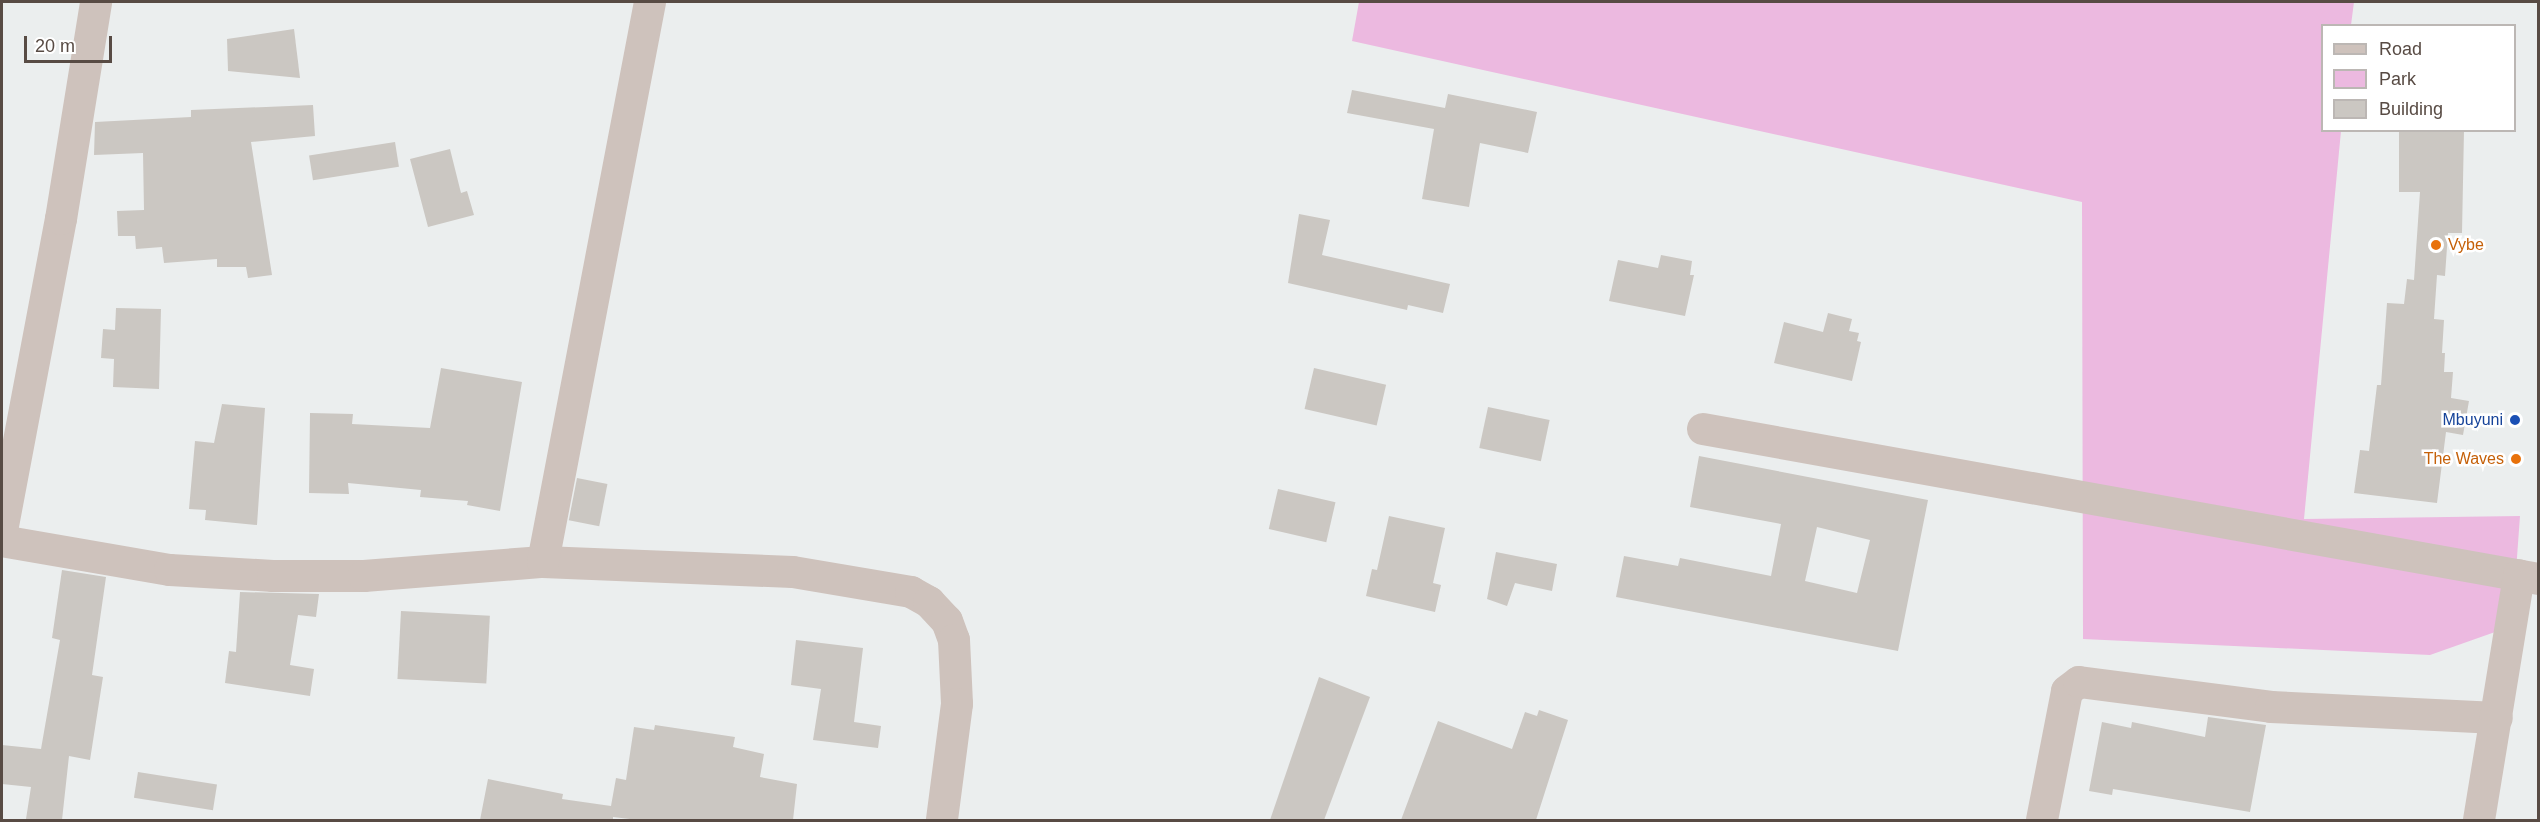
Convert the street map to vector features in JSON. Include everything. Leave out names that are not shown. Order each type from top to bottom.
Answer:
[{"type":"street","points":[[2,531],[61,219],[96,2]]},
{"type":"street","points":[[543,562],[650,2]]},
{"type":"street","points":[[1703,429],[2529,577],[2496,718],[2480,820]]},
{"type":"street","points":[[2,541],[170,570],[273,576],[364,576],[543,562],[793,572],[911,592],[929,603],[947,621],[958,669],[942,820]]},
{"type":"street","points":[[2042,820],[2067,691],[2079,682],[2271,707],[2496,718]]},
{"type":"green space","points":[[1359,2],[2354,2],[2351,24],[2321,24],[2321,132],[2341,132],[2304,519],[2520,516],[2512,626],[2430,655],[2083,639],[2082,202],[1352,41]]},
{"type":"building","points":[[294,29],[300,78],[228,71],[227,39]]},
{"type":"building","points":[[1352,90],[1445,108],[1448,94],[1537,112],[1528,153],[1480,143],[1469,207],[1422,199],[1434,129],[1347,113]]},
{"type":"building","points":[[313,105],[315,136],[251,142],[272,275],[248,278],[246,267],[217,267],[217,259],[164,263],[162,247],[136,249],[135,236],[118,236],[117,211],[144,210],[143,153],[94,155],[95,122],[191,117],[191,110]]},
{"type":"building","points":[[2399,132],[2464,132],[2462,233],[2448,233],[2445,276],[2437,275],[2434,319],[2444,320],[2442,353],[2445,353],[2444,372],[2453,372],[2451,398],[2469,401],[2463,435],[2446,432],[2437,503],[2354,493],[2360,450],[2369,451],[2377,385],[2381,385],[2387,303],[2404,304],[2407,279],[2414,280],[2420,192],[2399,192]]},
{"type":"building","points":[[395,142],[399,167],[313,180],[309,156]]},
{"type":"building","points":[[450,149],[461,193],[467,191],[474,215],[428,227],[410,159]]},
{"type":"building","points":[[1299,214],[1330,220],[1322,255],[1450,284],[1443,313],[1408,305],[1407,310],[1288,283]]},
{"type":"building","points":[[1661,255],[1692,261],[1690,275],[1694,275],[1685,316],[1609,301],[1618,260],[1658,268]]},
{"type":"building","points":[[116,308],[161,309],[159,389],[113,387],[114,359],[101,358],[103,329],[115,330]]},
{"type":"building","points":[[1828,313],[1852,319],[1849,331],[1859,333],[1857,341],[1861,342],[1852,381],[1774,363],[1784,322],[1823,332]]},
{"type":"building","points":[[441,368],[522,382],[500,511],[467,505],[468,501],[420,497],[421,490],[348,483],[349,494],[309,493],[310,413],[353,414],[352,424],[430,428]]},
{"type":"building","points":[[1314,368],[1386,385],[1377,426],[1305,409]]},
{"type":"building","points":[[222,404],[265,408],[257,525],[205,520],[206,510],[189,509],[195,441],[214,443]]},
{"type":"building","points":[[1488,407],[1550,420],[1541,461],[1479,448]]},
{"type":"building","points":[[1699,456],[1928,500],[1898,651],[1616,597],[1624,556],[1678,566],[1680,558],[1771,576],[1781,524],[1690,507]],"holes":[[[1817,527],[1870,540],[1857,593],[1805,581]]]},
{"type":"building","points":[[577,478],[607,484],[599,526],[569,520]]},
{"type":"building","points":[[1278,489],[1335,502],[1326,542],[1269,529]]},
{"type":"building","points":[[1389,516],[1445,528],[1433,583],[1441,585],[1435,612],[1366,596],[1372,569],[1377,570]]},
{"type":"building","points":[[1496,552],[1557,564],[1552,591],[1515,583],[1507,606],[1487,599]]},
{"type":"building","points":[[62,570],[106,577],[92,675],[103,677],[90,760],[69,756],[62,820],[26,819],[31,787],[2,784],[2,745],[41,749],[60,640],[52,638]]},
{"type":"building","points":[[240,592],[319,594],[316,617],[298,615],[290,665],[314,669],[310,696],[225,683],[229,651],[236,652]]},
{"type":"building","points":[[401,611],[490,616],[486,684],[397,679]]},
{"type":"building","points":[[796,640],[863,648],[854,722],[881,726],[878,748],[813,740],[821,689],[791,685]]},
{"type":"building","points":[[1319,677],[1370,697],[1324,820],[1270,820]]},
{"type":"building","points":[[1539,710],[1568,720],[1536,820],[1401,820],[1438,721],[1512,749],[1525,712],[1537,716]]},
{"type":"building","points":[[2208,717],[2266,725],[2250,812],[2113,789],[2112,795],[2089,791],[2102,722],[2131,728],[2132,722],[2205,737]]},
{"type":"building","points":[[655,725],[735,737],[733,747],[764,754],[760,777],[797,784],[793,820],[638,820],[613,817],[613,820],[480,820],[488,779],[563,794],[562,799],[611,806],[616,778],[626,780],[634,727],[654,730]]},
{"type":"building","points":[[138,772],[217,785],[213,810],[134,798]]},
{"type":"place","name":"Vybe","points":[[2436,245]]},
{"type":"place","name":"Mbuyuni","points":[[2515,420]]},
{"type":"place","name":"The Waves","points":[[2516,459]]}]
